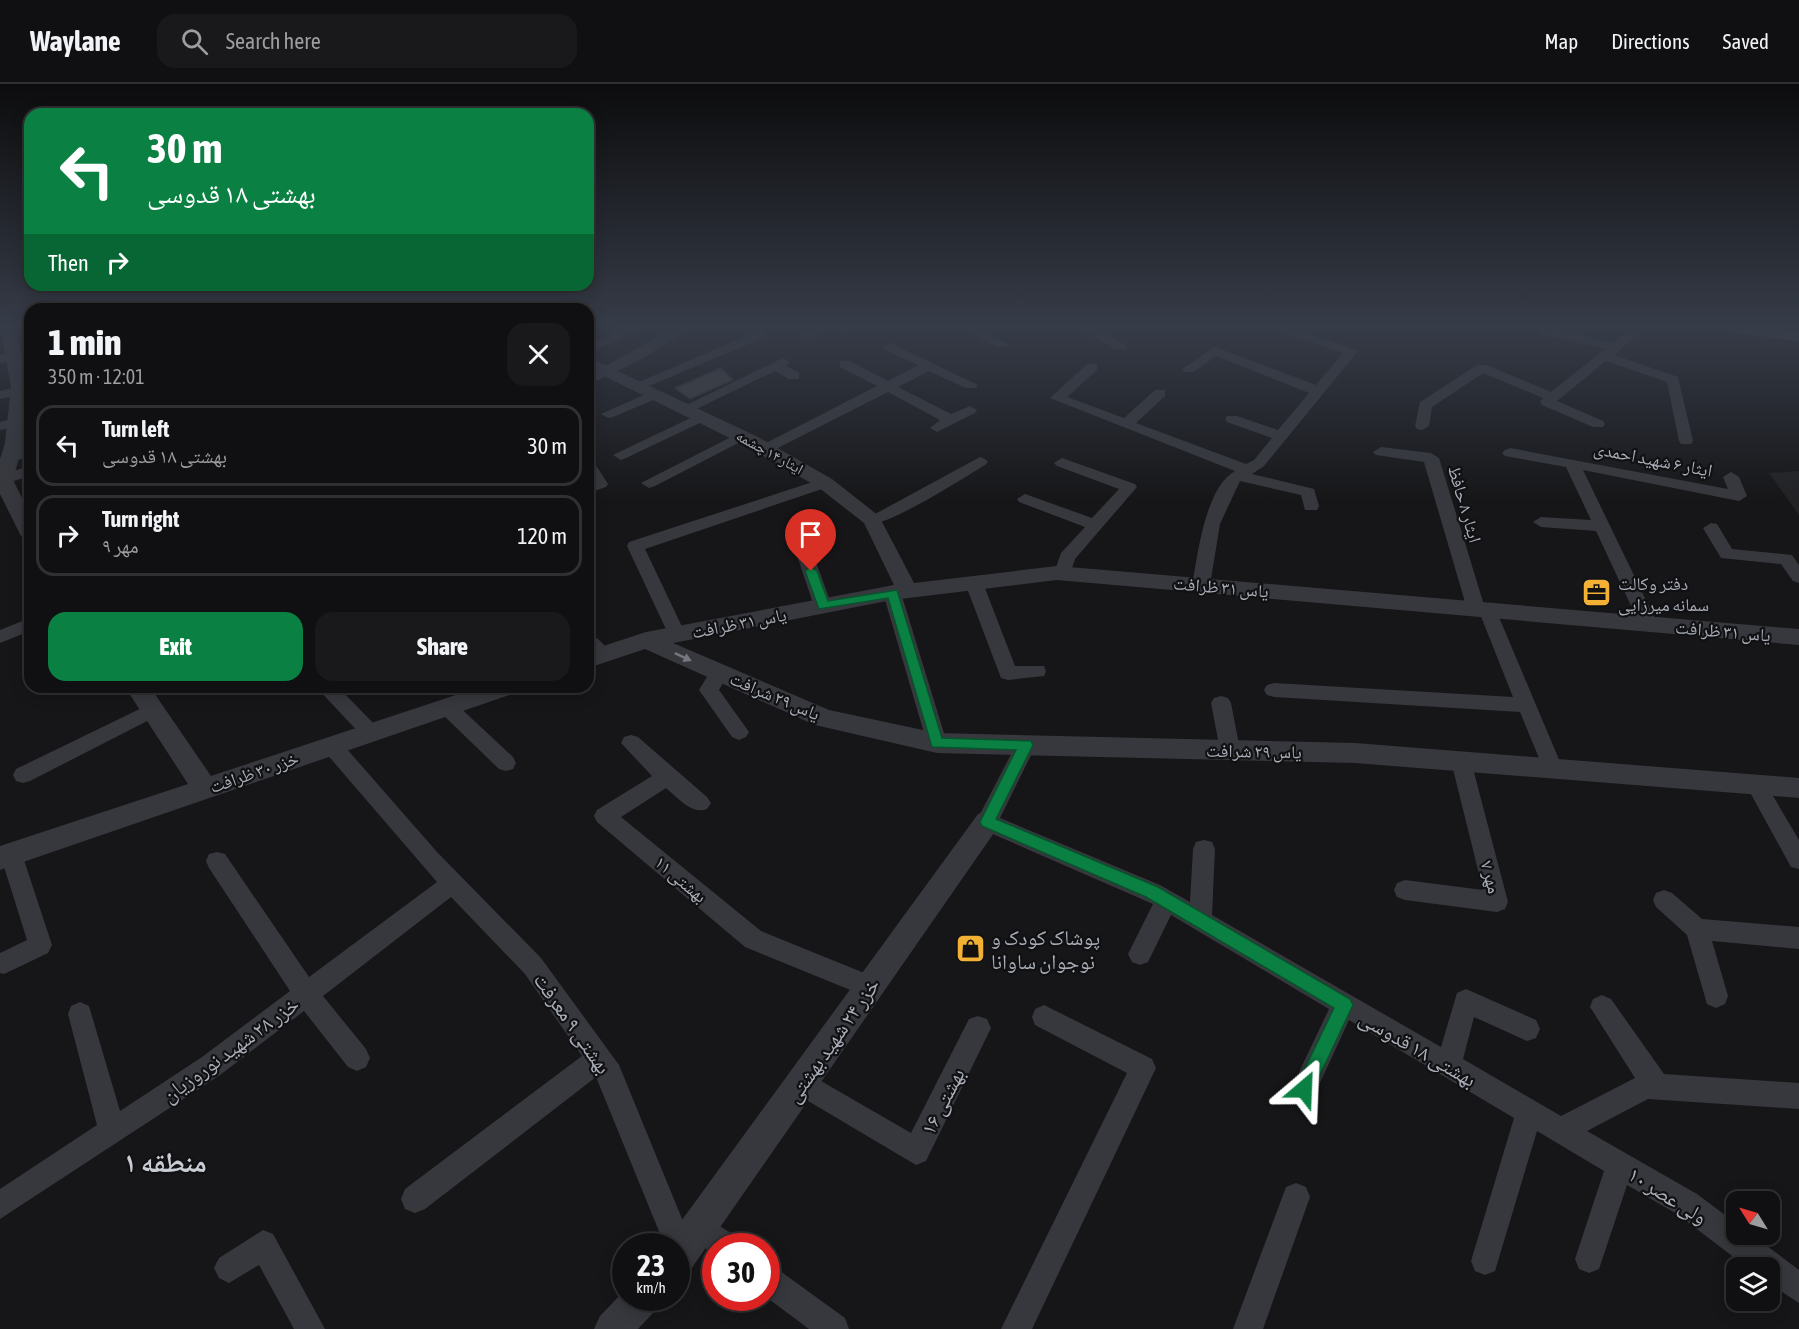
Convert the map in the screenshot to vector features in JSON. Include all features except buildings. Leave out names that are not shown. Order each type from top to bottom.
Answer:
[{"type":"street","points":[[12,385],[9,458],[2,480],[24,520]]},
{"type":"street","points":[[621,455],[742,385]]},
{"type":"street","points":[[883,385],[951,420]]},
{"type":"street","points":[[765,449],[890,385]]},
{"type":"street","points":[[1072,385],[1057,398],[1243,472],[1308,492],[1311,506]]},
{"type":"street","points":[[1303,385],[1318,391]]},
{"type":"street","points":[[1201,585],[1212,524],[1229,485],[1243,472],[1259,463],[1323,385]]},
{"type":"street","points":[[1422,426],[1425,405],[1456,385]]},
{"type":"street","points":[[1520,385],[1598,424]]},
{"type":"street","points":[[1550,399],[1568,385]]},
{"type":"street","points":[[1673,385],[1686,441]]},
{"type":"street","name":"ایثار ۱۴ چشمه","points":[[637,386],[741,436],[825,483],[872,520],[899,592]]},
{"type":"street","points":[[1127,424],[1160,393]]},
{"type":"street","points":[[608,414],[655,394]]},
{"type":"street","points":[[937,428],[970,410]]},
{"type":"street","points":[[1232,419],[1281,436]]},
{"type":"street","points":[[649,483],[741,436]]},
{"type":"street","points":[[683,450],[698,458]]},
{"type":"street","points":[[9,458],[24,453]]},
{"type":"street","name":"ایثار ۸ حافظ","points":[[1381,453],[1431,458],[1481,610]]},
{"type":"street","points":[[1510,453],[1572,463]]},
{"type":"street","points":[[872,520],[910,502],[980,462]]},
{"type":"street","points":[[1062,463],[1129,487],[1067,557],[1063,573]]},
{"type":"street","name":"ایثار ۶ شهید احمدی","points":[[1572,463],[1739,496],[1731,477]]},
{"type":"street","name":"ایثار ۶ شهید احمدی","points":[[1572,463],[1649,624]]},
{"type":"street","points":[[2,480],[24,473]]},
{"type":"street","points":[[594,474],[600,484],[594,486]]},
{"type":"street","points":[[677,635],[635,546],[825,483]]},
{"type":"street","points":[[1025,499],[1095,525]]},
{"type":"street","points":[[1541,522],[1602,526]]},
{"type":"street","points":[[1711,528],[1727,554],[1786,559],[1799,577]]},
{"type":"street","points":[[798,535],[823,606]]},
{"type":"street","name":"یاس ۳۱ ظرافت","points":[[646,640],[899,592],[1063,573],[1799,637]]},
{"type":"street","points":[[974,583],[1008,673],[1037,671]]},
{"type":"street","points":[[899,592],[937,743]]},
{"type":"street","points":[[1481,610],[1526,705],[1552,769]]},
{"type":"street","points":[[0,637],[24,627]]},
{"type":"street","name":"یاس ۲۹ شرافت","points":[[711,628],[707,644],[720,672]]},
{"type":"street","points":[[594,652],[646,640]]},
{"type":"street","name":"یاس ۲۹ شرافت","points":[[646,640],[824,718],[937,743],[1355,753],[1799,788]]},
{"type":"street","points":[[720,672],[709,690],[739,732]]},
{"type":"street","points":[[1274,690],[1526,705]]},
{"type":"street","points":[[141,693],[205,789]]},
{"type":"street","points":[[333,693],[371,733]]},
{"type":"street","name":"خزر ۳۰ ظرافت","points":[[5,856],[489,693]]},
{"type":"street","points":[[1221,703],[1230,750]]},
{"type":"street","points":[[447,707],[506,763]]},
{"type":"street","points":[[22,775],[152,710]]},
{"type":"street","points":[[631,743],[667,777],[700,803]]},
{"type":"street","points":[[987,822],[1026,745]]},
{"type":"street","name":"بهشتی ۹ معرفت","points":[[332,746],[453,883],[533,966],[610,1074],[670,1233]]},
{"type":"street","name":"مهر ۷","points":[[1405,890],[1497,902],[1461,762]]},
{"type":"street","name":"بهشتی ۱۱","points":[[667,777],[605,816],[753,939],[870,987]]},
{"type":"street","points":[[1756,785],[1799,860]]},
{"type":"street","name":"بهشتی ۱۸ قدوسی","points":[[987,822],[1166,901],[1560,1131]]},
{"type":"street","name":"خزر ۲۴ شهید بهشتی","points":[[690,1240],[987,822]]},
{"type":"street","points":[[1200,920],[1204,849]]},
{"type":"street","points":[[4,963],[40,945],[5,856]]},
{"type":"street","points":[[217,861],[306,994],[357,1058]]},
{"type":"street","name":"خزر ۲۸ شهید نوروزیان","points":[[0,1205],[211,1066],[453,883]]},
{"type":"street","points":[[1664,900],[1697,929],[1716,996]]},
{"type":"street","points":[[1140,954],[1166,901]]},
{"type":"street","points":[[1697,929],[1799,938]]},
{"type":"street","points":[[1448,1066],[1466,1001],[1527,1029]]},
{"type":"street","points":[[1304,1089],[1344,1005]]},
{"type":"street","points":[[1602,1007],[1657,1087]]},
{"type":"street","points":[[80,1014],[112,1131]]},
{"type":"street","points":[[1016,1329],[1143,1068],[1044,1017]]},
{"type":"street","name":"بهشتی ۱۶","points":[[802,1083],[916,1151],[978,1028]]},
{"type":"street","points":[[415,1199],[599,1059]]},
{"type":"street","points":[[1560,1131],[1646,1086],[1799,1096]]},
{"type":"street","points":[[1485,1261],[1529,1113]]},
{"type":"street","name":"ولی عصر ۱۰","points":[[1560,1131],[1687,1204],[1799,1288]]},
{"type":"street","points":[[1589,1259],[1620,1165]]},
{"type":"street","points":[[1248,1329],[1296,1197]]},
{"type":"street","points":[[699,1227],[707,1233]]},
{"type":"street","points":[[229,1268],[263,1244],[310,1329]]},
{"type":"street","points":[[780,1288],[834,1329]]},
{"type":"street","points":[[613,1329],[630,1311]]},
{"type":"shaded area","points":[[1799,471],[1799,515],[1769,473]]},
{"type":"place","name":"دفتر وکالت سمانه میرزایی","points":[[1597,593]]},
{"type":"place","name":"پوشاک کودک و نوجوان ساوانا","points":[[970,949]]},
{"type":"district","name":"منطقه ۱","points":[[165,1162]]},
{"type":"route","points":[[811,571],[823,606],[892,593],[919,675],[937,743],[1026,745],[987,822],[1152,892],[1344,1005],[1304,1089]]}]
